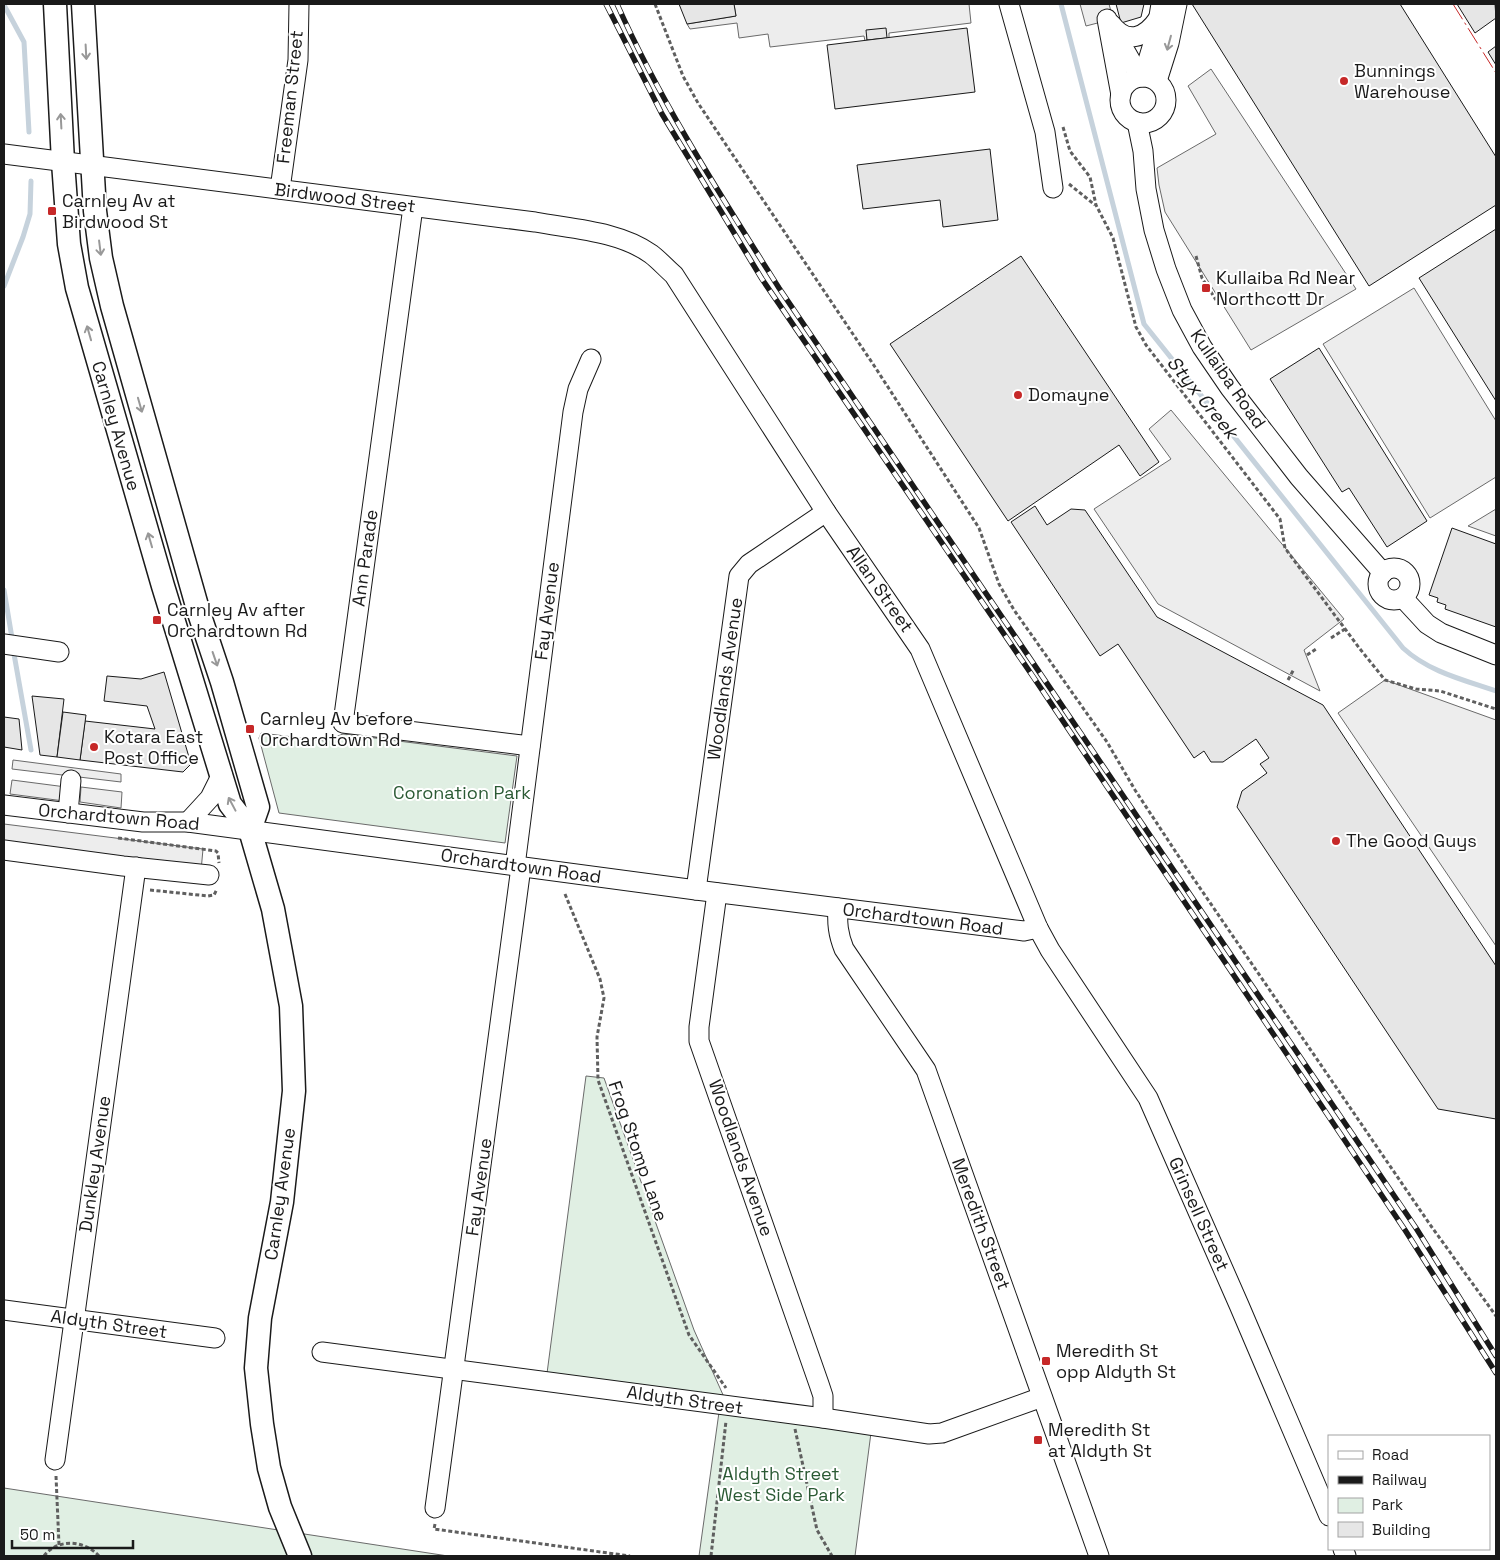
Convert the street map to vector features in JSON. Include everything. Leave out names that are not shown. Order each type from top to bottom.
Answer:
[{"type":"main road","name":"Carnley Avenue","points":[[55,4],[69,244],[80,301],[230,804],[250,830],[273,909],[291,1006],[294,1091],[282,1202],[260,1318],[256,1368],[269,1468],[280,1507],[300,1556]]},
{"type":"main road","name":"Carnley Avenue","points":[[83,4],[95,211],[101,258],[112,306],[199,613],[222,682],[258,807],[250,830]]},
{"type":"street","name":"Freeman Street","points":[[280,189],[298,60],[299,4]]},
{"type":"street","points":[[1009,4],[1045,132],[1053,188]]},
{"type":"street","points":[[1121,96],[1126,84],[1132,80],[1146,78],[1170,43],[1177,4]]},
{"type":"street","points":[[1146,78],[1160,11]]},
{"type":"street","points":[[1107,19],[1117,32],[1128,37],[1141,36],[1151,30],[1160,11]]},
{"type":"street","points":[[1107,19],[1125,53],[1146,78]]},
{"type":"street","points":[[1107,19],[1122,109],[1129,117],[1138,122],[1156,118]]},
{"type":"street","name":"Kullaiba Road","points":[[1143,151],[1156,118],[1165,106],[1164,92],[1146,78]]},
{"type":"street","name":"Kullaiba Road","points":[[1138,122],[1146,188],[1154,230],[1166,269],[1182,310],[1202,347],[1230,388],[1299,477],[1383,573],[1389,568],[1395,567],[1403,570],[1408,575],[1410,586],[1403,598],[1427,624],[1441,633],[1496,655]]},
{"type":"street","name":"Birdwood Street","points":[[4,154],[534,222],[603,234],[631,243],[650,254],[674,275]]},
{"type":"street","name":"Ann Parade","points":[[413,207],[343,723],[530,746]]},
{"type":"street","name":"Allan Street","points":[[674,275],[826,512],[920,649],[1038,928]]},
{"type":"street","name":"Fay Avenue","points":[[436,1508],[518,866],[530,746],[573,412],[578,389],[591,359]]},
{"type":"street","name":"Woodlands Avenue","points":[[696,890],[739,576],[750,564],[826,512]]},
{"type":"street","points":[[4,644],[59,652]]},
{"type":"street","points":[[188,822],[210,798],[222,774]]},
{"type":"street","points":[[68,813],[71,780]]},
{"type":"street","name":"Orchardtown Road","points":[[4,805],[143,822],[188,822],[717,893],[1024,931],[1038,928]]},
{"type":"street","points":[[4,850],[208,875]]},
{"type":"street","name":"Dunkley Avenue","points":[[55,1460],[136,867]]},
{"type":"street","name":"Woodlands Avenue","points":[[717,893],[699,1027],[699,1041],[819,1384],[824,1402],[823,1418]]},
{"type":"street","name":"Meredith Street","points":[[838,908],[837,925],[844,949],[926,1070],[1099,1556]]},
{"type":"street","name":"Grinsell Street","points":[[1038,928],[1050,950],[1148,1098],[1328,1514]]},
{"type":"street","name":"Aldyth Street","points":[[4,1310],[215,1338]]},
{"type":"street","name":"Aldyth Street","points":[[322,1352],[936,1434],[1042,1397]]},
{"type":"path","points":[[655,4],[683,76],[698,103],[854,335],[979,528],[1000,584],[1014,610],[1106,742],[1187,869],[1431,1226],[1496,1316]]},
{"type":"path","points":[[1062,123],[1070,151],[1090,177],[1096,205],[1112,238],[1136,326],[1146,345],[1274,510],[1280,519],[1288,554],[1385,680],[1416,689],[1440,691],[1496,709]]},
{"type":"path","points":[[1050,169],[1096,205]]},
{"type":"path","points":[[1196,256],[1202,278],[1216,300]]},
{"type":"path","points":[[1332,638],[1345,629]]},
{"type":"path","points":[[1307,655],[1316,649]]},
{"type":"path","points":[[1288,680],[1294,669]]},
{"type":"path","name":"Frog Stomp Lane","points":[[565,894],[600,979],[604,998],[597,1037],[598,1080],[689,1335],[728,1391],[728,1406]]},
{"type":"path","points":[[711,1556],[728,1406]]},
{"type":"path","points":[[791,1414],[817,1530],[832,1556]]},
{"type":"path","points":[[55,1460],[59,1545]]},
{"type":"path","points":[[436,1508],[434,1529],[630,1556]]},
{"type":"path","points":[[44,1556],[59,1545],[76,1542],[93,1550],[99,1556]]},
{"type":"green space","name":"Coronation Park","points":[[261,733],[325,741],[343,734],[517,756],[505,843],[279,813],[259,738]]},
{"type":"green space","name":"Aldyth Street West Side Park","points":[[586,1076],[604,1078],[694,1330],[728,1406],[872,1425],[855,1556],[699,1556],[720,1405],[546,1381]]},
{"type":"green space","points":[[4,1488],[448,1556],[4,1556]]},
{"type":"shaded area","points":[[734,4],[969,4],[971,23],[889,33],[889,38],[867,36],[865,41],[864,36],[770,47],[768,34],[739,38],[737,23],[690,29],[687,24],[736,16]]},
{"type":"shaded area","points":[[1080,4],[1109,4],[1113,19],[1086,26]]},
{"type":"shaded area","points":[[1211,69],[1356,289],[1251,350],[1165,212],[1159,185],[1157,168],[1216,134],[1188,86]]},
{"type":"shaded area","points":[[1414,288],[1496,421],[1496,477],[1430,518],[1323,344]]},
{"type":"shaded area","points":[[1171,410],[1344,619],[1304,650],[1320,691],[1158,604],[1094,509],[1171,459],[1149,429]]},
{"type":"shaded area","points":[[1496,509],[1496,536],[1468,526]]},
{"type":"shaded area","points":[[1385,680],[1496,720],[1496,946],[1338,713]]},
{"type":"shaded area","points":[[13,760],[121,774],[121,782],[12,769]]},
{"type":"shaded area","points":[[12,780],[66,787],[64,801],[10,794]]},
{"type":"shaded area","points":[[81,787],[122,792],[121,808],[80,802]]},
{"type":"shaded area","points":[[4,824],[203,849],[201,871],[4,845]]},
{"type":"building","points":[[679,4],[734,4],[736,16],[687,24]]},
{"type":"building","points":[[1116,4],[1144,4],[1141,17],[1121,23]]},
{"type":"building","name":"Bunnings Warehouse","points":[[1192,4],[1400,4],[1496,157],[1496,205],[1369,286]]},
{"type":"building","points":[[1457,4],[1495,4],[1496,18],[1475,33]]},
{"type":"building","points":[[886,28],[887,38],[867,40],[866,30]]},
{"type":"building","points":[[967,28],[975,92],[835,109],[827,45]]},
{"type":"building","points":[[1496,46],[1496,65],[1488,52]]},
{"type":"building","points":[[990,149],[998,220],[943,227],[940,200],[863,209],[857,165]]},
{"type":"building","points":[[1496,229],[1496,401],[1419,278]]},
{"type":"building","name":"Domayne","points":[[1021,256],[1159,462],[1140,476],[1119,445],[1008,521],[890,344]]},
{"type":"building","points":[[1319,348],[1427,521],[1387,547],[1349,488],[1342,492],[1270,379]]},
{"type":"building","points":[[1035,506],[1047,525],[1071,509],[1085,510],[1157,617],[1323,705],[1496,966],[1496,1119],[1438,1109],[1237,807],[1242,791],[1267,773],[1260,764],[1269,758],[1256,739],[1223,762],[1211,762],[1204,751],[1194,758],[1118,644],[1100,656],[1011,522]]},
{"type":"building","points":[[1452,528],[1496,544],[1496,627],[1445,609],[1446,605],[1437,602],[1438,598],[1429,595]]},
{"type":"building","points":[[164,672],[191,764],[183,772],[80,760],[85,721],[155,729],[147,706],[104,701],[107,676],[141,679]]},
{"type":"building","points":[[32,696],[64,699],[57,757],[40,755]]},
{"type":"building","points":[[63,712],[86,715],[80,760],[57,757]]},
{"type":"building","points":[[4,717],[19,719],[22,750],[4,747]]},
{"type":"waterway","name":"Styx Creek","points":[[1061,4],[1144,324],[1403,648],[1435,669],[1496,691]]},
{"type":"waterway","points":[[4,5],[24,42],[29,132]]},
{"type":"waterway","points":[[4,286],[30,214],[31,181]]},
{"type":"waterway","points":[[4,590],[12,638]]},
{"type":"waterway","points":[[14,654],[31,750]]},
{"type":"railway","points":[[606,4],[662,114],[762,279],[1034,678],[1405,1230],[1496,1373]]},
{"type":"railway","points":[[617,4],[672,113],[779,288],[1416,1228],[1496,1356]]},
{"type":"power","points":[[1453,4],[1496,73]]},
{"type":"place","name":"Bunnings Warehouse","points":[[1344,81]]},
{"type":"place","name":"Carnley Av at Birdwood St","points":[[52,211]]},
{"type":"place","name":"Kullaiba Rd Near Northcott Dr","points":[[1206,288]]},
{"type":"place","name":"Domayne","points":[[1018,395]]},
{"type":"place","name":"Carnley Av after Orchardtown Rd","points":[[157,620]]},
{"type":"place","name":"Carnley Av before Orchardtown Rd","points":[[250,729]]},
{"type":"place","name":"Kotara East Post Office","points":[[94,747]]},
{"type":"place","name":"The Good Guys","points":[[1336,841]]},
{"type":"place","name":"Meredith St opp Aldyth St","points":[[1046,1361]]},
{"type":"place","name":"Meredith St at Aldyth St","points":[[1038,1440]]}]
